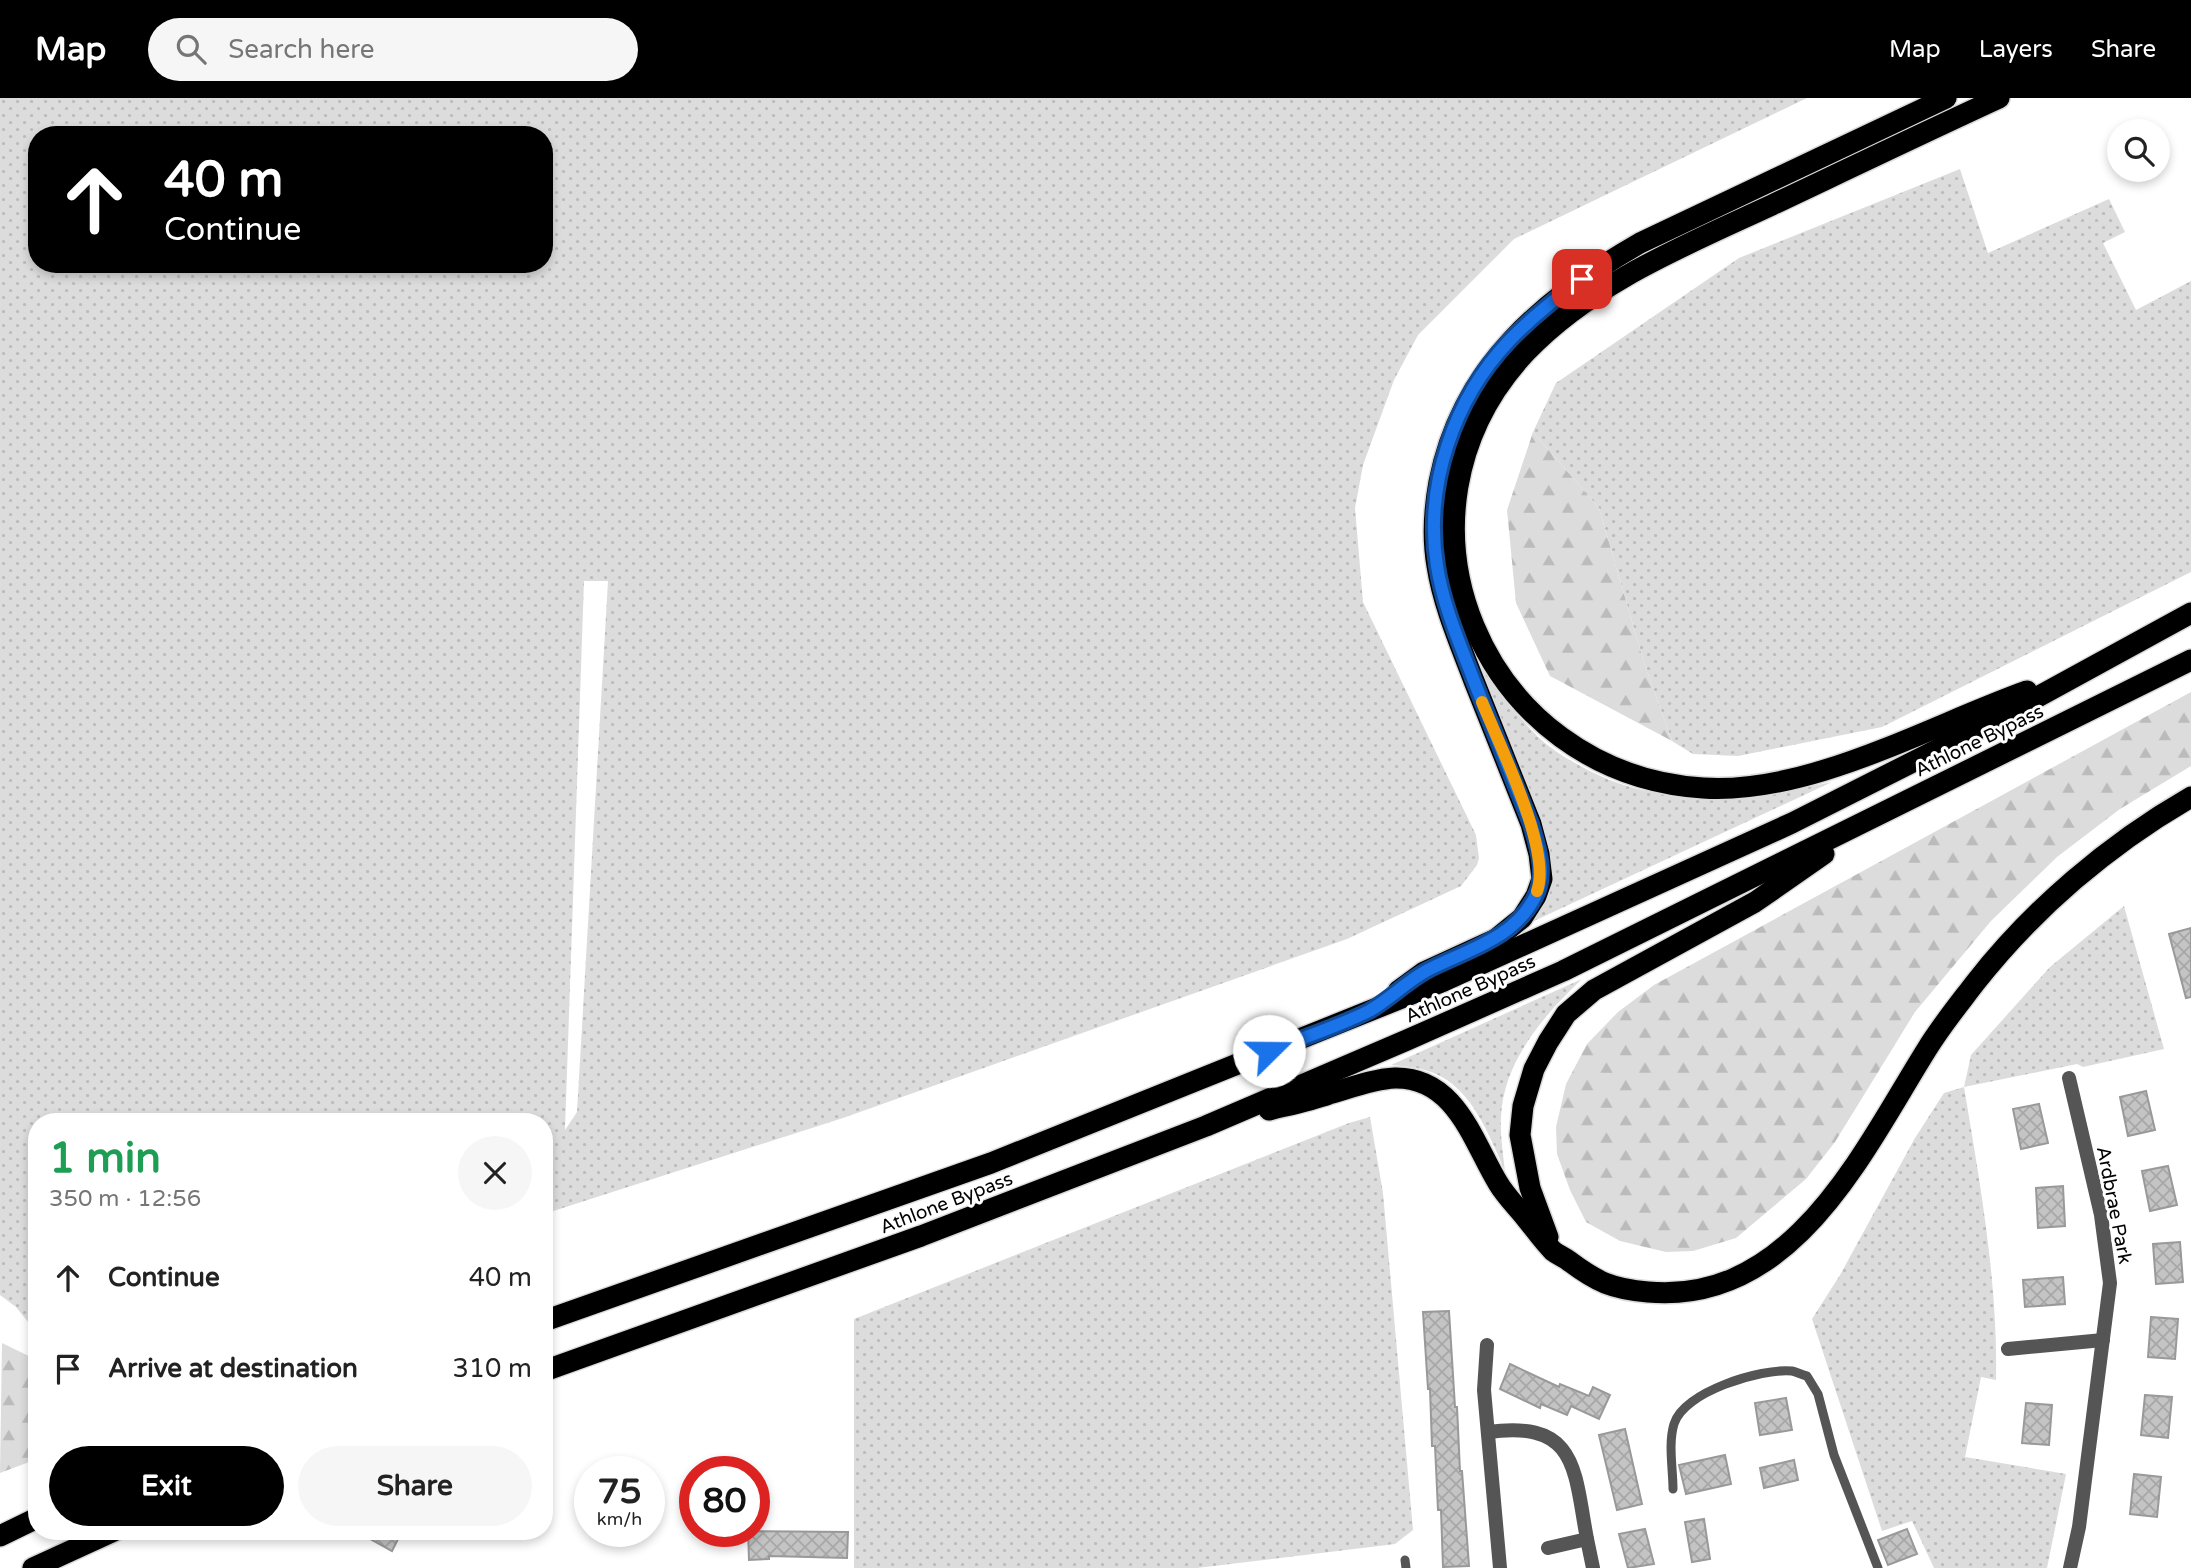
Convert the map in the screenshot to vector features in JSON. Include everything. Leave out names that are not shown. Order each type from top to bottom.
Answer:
[{"type":"highway","points":[[1370,1010],[1424,972],[1496,939],[1522,918],[1536,896],[1542,879],[1531,824],[1460,644],[1445,601],[1437,566],[1434,508],[1444,457],[1462,410],[1484,374],[1508,342],[1551,302],[1597,268],[1640,243],[1946,98]]},
{"type":"highway","points":[[2000,98],[1671,253],[1584,303],[1552,327],[1524,354],[1500,385],[1466,448],[1458,487],[1454,530],[1459,572],[1467,613],[1483,648],[1510,688],[1567,742],[1608,766],[1661,783],[1706,788],[1752,786],[1801,776],[1846,762],[2089,669]]},
{"type":"highway","name":"Athlone Bypass","points":[[553,1318],[991,1163],[1444,981],[1792,824],[1993,722],[2191,613]]},
{"type":"highway","name":"Athlone Bypass","points":[[553,1368],[921,1236],[1206,1126],[1563,971],[2191,660]]},
{"type":"highway","points":[[1206,1126],[1361,1085],[1395,1078],[1416,1081],[1436,1090],[1464,1117],[1499,1185],[1554,1252],[1588,1277],[1631,1291],[1663,1294],[1699,1289],[1734,1279],[1762,1264],[1794,1238],[1830,1200],[1866,1151],[1929,1046],[1976,982],[2041,910],[2109,852],[2191,797]]},
{"type":"highway","points":[[1554,1252],[1530,1188],[1520,1135],[1523,1106],[1534,1069],[1566,1014],[1604,985],[1755,902],[1881,814]]},
{"type":"highway","points":[[0,1536],[28,1522]]},
{"type":"highway","points":[[33,1568],[94,1540]]},
{"type":"street","name":"Ardbrae Park","points":[[2069,1078],[2101,1215],[2110,1283],[2079,1527],[2070,1568]]},
{"type":"street","points":[[2008,1349],[2103,1340]]},
{"type":"street","points":[[1487,1345],[1484,1390],[1500,1568]]},
{"type":"street","points":[[1488,1432],[1528,1432],[1553,1440],[1561,1446],[1573,1467],[1593,1568]]},
{"type":"street","points":[[1548,1548],[1587,1539]]},
{"type":"lane","points":[[1673,1489],[1674,1423],[1687,1404],[1709,1390],[1758,1375],[1792,1371],[1807,1376],[1818,1394],[1834,1455],[1878,1568]]},
{"type":"green space","points":[[0,98],[1807,98],[1514,239],[1418,335],[1394,380],[1363,465],[1355,508],[1363,602],[1476,835],[1479,858],[1477,865],[1461,886],[1347,939],[843,1118],[553,1211],[553,1113],[28,1113],[28,1322],[16,1307],[0,1295]],"holes":[[[584,581],[608,581],[577,1112],[565,1130]]]},
{"type":"green space","points":[[1960,169],[1988,253],[2109,199],[2125,232],[2103,243],[2136,310],[2191,281],[2191,572],[1882,727],[1738,756],[1693,754],[1672,741],[1644,663],[1599,508],[1533,432],[1556,383],[1739,258]]},
{"type":"green space","points":[[1533,432],[1599,508],[1644,663],[1672,741],[1550,676],[1516,603],[1507,510]]},
{"type":"green space","points":[[1473,657],[1520,718],[1541,740],[1567,758],[1607,779],[1638,789],[1702,797],[1735,797],[1832,782],[1534,921],[1547,883]]},
{"type":"green space","points":[[2191,692],[2191,766],[2120,809],[2057,857],[1991,921],[1915,1012],[1835,1142],[1806,1179],[1736,1238],[1693,1251],[1666,1252],[1620,1241],[1586,1222],[1570,1190],[1557,1154],[1556,1127],[1566,1084],[1587,1044],[1618,1012],[1654,985]]},
{"type":"green space","points":[[2124,906],[2164,1049],[2083,1067],[2077,1064],[1964,1087],[1971,1055],[2050,967]]},
{"type":"green space","points":[[1582,979],[1540,1024],[1517,1059],[1509,1077],[1501,1117],[1505,1171],[1492,1141],[1466,1097],[1441,1076],[1412,1067],[1391,1065]]},
{"type":"green space","points":[[1964,1087],[1982,1196],[1996,1343],[1996,1380],[1981,1377],[1965,1457],[2066,1474],[2047,1568],[1934,1568],[1912,1521],[1882,1531],[1812,1319],[1840,1275],[1915,1138],[1944,1093]]},
{"type":"green space","points":[[1370,1117],[1383,1193],[1413,1530],[1395,1544],[1197,1568],[854,1568],[854,1319]]},
{"type":"green space","points":[[2,1343],[28,1356],[28,1462],[0,1473]]},
{"type":"building","points":[[2191,928],[2191,997],[2186,998],[2169,934]]},
{"type":"building","points":[[2146,1091],[2155,1130],[2128,1136],[2120,1097]]},
{"type":"building","points":[[2039,1104],[2048,1143],[2021,1149],[2013,1109]]},
{"type":"building","points":[[2168,1166],[2177,1205],[2150,1211],[2142,1171]]},
{"type":"building","points":[[2063,1186],[2065,1226],[2038,1228],[2036,1188]]},
{"type":"building","points":[[2180,1242],[2183,1282],[2156,1284],[2153,1244]]},
{"type":"building","points":[[2063,1277],[2065,1304],[2025,1307],[2023,1280]]},
{"type":"building","points":[[1449,1311],[1469,1566],[1443,1567],[1441,1510],[1438,1510],[1435,1446],[1432,1446],[1423,1312]]},
{"type":"building","points":[[2151,1317],[2178,1319],[2175,1359],[2148,1357]]},
{"type":"building","points":[[1510,1364],[1559,1387],[1560,1384],[1589,1396],[1593,1387],[1610,1395],[1599,1419],[1571,1406],[1567,1415],[1541,1404],[1540,1408],[1500,1389]]},
{"type":"building","points":[[2145,1395],[2172,1397],[2168,1438],[2141,1435]]},
{"type":"building","points":[[1786,1398],[1792,1430],[1760,1435],[1755,1403]]},
{"type":"building","points":[[2026,1403],[2052,1405],[2049,1445],[2022,1443]]},
{"type":"building","points":[[1625,1429],[1642,1504],[1617,1510],[1599,1435]]},
{"type":"building","points":[[1725,1455],[1731,1484],[1686,1494],[1679,1465]]},
{"type":"building","points":[[1794,1460],[1798,1480],[1764,1488],[1760,1468]]},
{"type":"building","points":[[2134,1474],[2161,1477],[2157,1517],[2130,1514]]},
{"type":"building","points":[[1704,1519],[1710,1559],[1692,1562],[1685,1522]]},
{"type":"building","points":[[1645,1529],[1654,1564],[1628,1568],[1619,1534]]},
{"type":"building","points":[[1907,1529],[1917,1554],[1888,1565],[1878,1540]]},
{"type":"building","points":[[770,1531],[848,1532],[847,1558],[769,1556],[769,1559],[749,1560],[749,1547],[770,1547]]},
{"type":"building","points":[[372,1540],[398,1540],[392,1551]]},
{"type":"slow traffic","points":[[1482,702],[1531,824],[1542,879],[1537,891]]},
{"type":"route","points":[[1269,1051],[1370,1010],[1424,972],[1496,939],[1522,918],[1536,896],[1542,879],[1539,854],[1531,824],[1445,601],[1437,566],[1434,508],[1444,457],[1462,410],[1484,374],[1508,342],[1551,302],[1582,279]]}]
